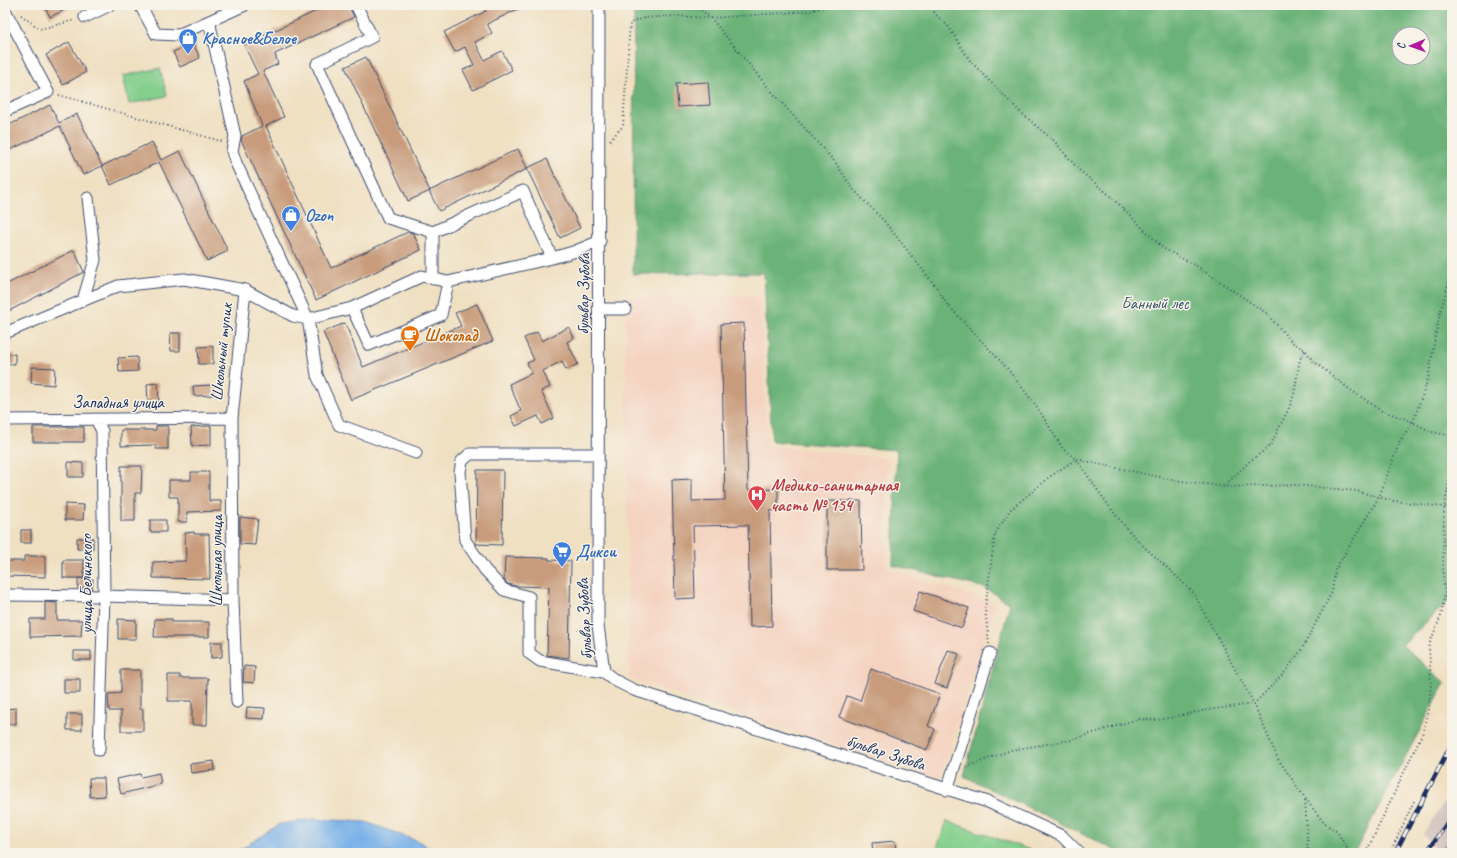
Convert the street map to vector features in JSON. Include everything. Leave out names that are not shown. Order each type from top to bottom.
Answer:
[{"type":"street","points":[[86,17],[110,5]]},
{"type":"street","points":[[140,5],[156,34],[178,35],[245,5]]},
{"type":"street","points":[[356,5],[372,36],[317,64],[388,218],[433,232],[523,191],[552,258]]},
{"type":"street","name":"бульвар Зубова","points":[[599,5],[600,309],[598,625],[604,672],[616,681],[634,690],[988,802],[1062,836],[1079,853]]},
{"type":"street","points":[[5,10],[48,92],[5,111]]},
{"type":"street","points":[[209,21],[235,136],[232,152],[308,320],[318,375],[339,425],[416,453]]},
{"type":"street","points":[[83,300],[94,260],[88,198]]},
{"type":"street","points":[[433,232],[433,279]]},
{"type":"street","points":[[5,333],[118,286],[184,279],[244,290],[293,316],[308,320],[352,308],[422,276],[448,282],[552,258],[573,252],[600,241]]},
{"type":"street","points":[[352,308],[370,345],[441,315],[448,282]]},
{"type":"street","name":"Школьный тупик","points":[[232,418],[244,290]]},
{"type":"street","points":[[600,309],[625,309]]},
{"type":"street","name":"Западная улица","points":[[5,420],[232,418]]},
{"type":"street","name":"Школьная улица","points":[[232,418],[233,600],[237,702]]},
{"type":"street","name":"улица Белинского","points":[[96,419],[102,431],[104,596],[99,750]]},
{"type":"street","points":[[598,454],[470,454],[462,461],[460,472],[465,540],[485,570],[504,590],[529,597],[529,653],[540,662],[604,672]]},
{"type":"street","points":[[5,596],[104,596],[233,600]]},
{"type":"street","points":[[948,790],[990,653]]},
{"type":"path","points":[[696,5],[711,18],[765,84],[835,162],[852,188],[884,221],[937,288],[946,303],[1007,368],[1037,407],[1063,449],[1076,459],[1132,535],[1159,562],[1181,579],[1194,594],[1254,704],[1278,759],[1324,823],[1337,832],[1350,853]]},
{"type":"path","points":[[609,141],[623,126],[630,23],[651,17],[674,16],[711,18],[810,11],[830,5]]},
{"type":"path","points":[[930,5],[936,15],[948,26],[971,62],[1018,111],[1054,141],[1080,171],[1107,193],[1163,248],[1198,267],[1266,313],[1292,342],[1305,350],[1314,361],[1352,391],[1382,411],[1413,422],[1432,432],[1452,436]]},
{"type":"path","points":[[21,15],[40,29],[86,17]]},
{"type":"path","points":[[48,92],[233,145]]},
{"type":"path","points":[[952,773],[984,759],[1011,750],[1071,740],[1138,719],[1158,720],[1207,710],[1254,704],[1285,672],[1302,649],[1332,592],[1335,570],[1379,497],[1400,442],[1413,422],[1428,379],[1438,321],[1452,270]]},
{"type":"path","points":[[1224,487],[1250,461],[1270,446],[1290,406],[1294,394],[1300,359],[1305,350]]},
{"type":"path","points":[[990,653],[985,609],[995,534],[1010,510],[1048,478],[1076,459],[1172,480],[1224,487],[1296,485],[1356,491],[1379,497],[1452,508]]},
{"type":"path","points":[[1366,853],[1422,732],[1429,706],[1431,684],[1429,645],[1441,616],[1445,593],[1443,576],[1444,508],[1452,468]]},
{"type":"path","points":[[1305,798],[1308,853]]},
{"type":"path","points":[[1390,853],[1416,799]]},
{"type":"shaded area","name":"Медико-санитарная часть № 154","points":[[760,296],[767,446],[887,458],[886,567],[996,604],[940,779],[629,679],[625,297]]},
{"type":"shaded area","points":[[1452,791],[1452,853],[1439,853],[1423,834]]},
{"type":"green space","name":"Банный лес","points":[[634,5],[1452,5],[1452,598],[1402,645],[1445,683],[1354,853],[1121,853],[964,776],[1010,604],[985,588],[893,565],[897,450],[772,441],[764,273],[633,274]]},
{"type":"green space","points":[[160,68],[167,96],[129,104],[123,76]]},
{"type":"green space","points":[[947,821],[1039,853],[935,853]]},
{"type":"water","points":[[315,819],[366,822],[420,842],[436,853],[235,853],[280,824]]},
{"type":"building","points":[[44,5],[75,5],[50,17]]},
{"type":"building","points":[[329,5],[348,5],[354,17],[275,54],[278,64],[263,71],[284,117],[266,126],[331,268],[408,232],[413,233],[421,250],[316,300],[241,140],[242,136],[262,126],[244,81],[258,74],[244,45]]},
{"type":"building","points":[[483,5],[526,5],[487,24],[492,33],[475,42],[484,60],[502,51],[512,70],[473,90],[463,70],[474,65],[465,47],[455,52],[444,32],[486,11]]},
{"type":"building","points":[[69,42],[86,72],[63,85],[46,55]]},
{"type":"building","points":[[193,43],[200,58],[180,67],[173,52]]},
{"type":"building","points":[[366,57],[430,191],[408,201],[345,67]]},
{"type":"building","points":[[708,82],[710,105],[678,107],[676,84]]},
{"type":"building","points":[[50,105],[59,123],[77,114],[102,166],[83,175],[60,126],[10,150],[5,139],[5,127]]},
{"type":"building","points":[[152,142],[161,160],[180,151],[228,251],[207,261],[159,162],[111,185],[102,166]]},
{"type":"building","points":[[518,149],[527,168],[547,159],[580,228],[560,238],[527,169],[439,211],[429,191]]},
{"type":"building","points":[[74,250],[84,272],[5,313],[5,285]]},
{"type":"building","points":[[477,304],[493,341],[351,400],[323,332],[345,323],[363,367],[461,326],[455,313]]},
{"type":"building","points":[[744,323],[748,490],[778,489],[778,510],[770,511],[772,626],[750,627],[748,525],[693,526],[695,598],[675,599],[672,480],[692,479],[692,501],[725,500],[721,324]]},
{"type":"building","points":[[569,327],[574,338],[567,342],[578,364],[566,370],[562,361],[543,371],[550,387],[541,391],[554,418],[542,424],[538,416],[516,426],[511,416],[521,411],[509,384],[532,373],[527,363],[534,360],[524,338],[537,332],[542,341]]},
{"type":"building","points":[[170,333],[180,333],[180,351],[171,351]]},
{"type":"building","points":[[213,346],[213,364],[199,364],[198,347]]},
{"type":"building","points":[[5,354],[15,354],[15,364],[5,364]]},
{"type":"building","points":[[137,357],[138,371],[119,372],[118,358]]},
{"type":"building","points":[[32,367],[55,368],[54,385],[31,383]]},
{"type":"building","points":[[158,383],[159,404],[148,404],[147,384]]},
{"type":"building","points":[[213,385],[214,395],[194,396],[193,386]]},
{"type":"building","points":[[156,426],[168,426],[168,449],[156,449],[156,445],[121,446],[121,430],[156,430]]},
{"type":"building","points":[[211,426],[211,445],[192,446],[191,427]]},
{"type":"building","points":[[33,427],[84,427],[84,442],[33,442]]},
{"type":"building","points":[[68,462],[83,463],[83,477],[68,477]]},
{"type":"building","points":[[121,466],[142,466],[141,493],[135,493],[135,521],[121,521]]},
{"type":"building","points":[[477,470],[503,470],[502,545],[476,544]]},
{"type":"building","points":[[191,472],[209,472],[209,501],[221,501],[221,511],[187,512],[187,522],[178,522],[178,497],[169,497],[169,480],[191,480]]},
{"type":"building","points":[[827,501],[861,501],[862,570],[827,570]]},
{"type":"building","points":[[65,504],[84,505],[83,520],[65,520]]},
{"type":"building","points":[[240,517],[258,519],[255,545],[240,544]]},
{"type":"building","points":[[150,520],[166,520],[166,532],[150,532]]},
{"type":"building","points":[[21,530],[31,530],[31,543],[21,543]]},
{"type":"building","points":[[194,532],[194,534],[209,534],[210,579],[153,578],[153,562],[186,561],[185,533]]},
{"type":"building","points":[[77,538],[93,538],[93,549],[77,549]]},
{"type":"building","points":[[24,556],[45,556],[45,577],[5,576],[5,561],[24,561]]},
{"type":"building","points":[[505,557],[549,558],[549,560],[571,561],[569,658],[547,655],[549,587],[516,586],[508,584],[504,580]]},
{"type":"building","points":[[63,560],[84,560],[84,578],[63,578]]},
{"type":"building","points":[[78,578],[93,579],[92,589],[78,589]]},
{"type":"building","points":[[920,591],[969,608],[962,628],[913,611]]},
{"type":"building","points":[[45,602],[57,603],[57,620],[82,620],[81,636],[30,637],[30,619],[45,619]]},
{"type":"building","points":[[118,619],[136,620],[136,639],[118,639]]},
{"type":"building","points":[[155,619],[172,619],[172,622],[209,622],[209,637],[154,637]]},
{"type":"building","points":[[211,642],[222,642],[222,657],[211,658]]},
{"type":"building","points":[[948,650],[959,654],[947,688],[935,684]]},
{"type":"building","points":[[74,651],[91,651],[91,660],[74,660]]},
{"type":"building","points":[[244,666],[255,667],[254,683],[243,682]]},
{"type":"building","points":[[871,669],[940,694],[928,726],[935,729],[927,750],[839,717],[847,696],[860,701]]},
{"type":"building","points":[[121,670],[140,670],[140,709],[143,709],[143,731],[121,731],[121,711],[109,711],[108,694],[121,693]]},
{"type":"building","points":[[168,675],[180,675],[180,678],[208,678],[207,725],[192,725],[192,701],[168,701]]},
{"type":"building","points":[[64,679],[80,679],[80,693],[64,693]]},
{"type":"building","points":[[247,707],[265,708],[264,719],[246,718]]},
{"type":"building","points":[[16,708],[16,724],[5,724],[5,709]]},
{"type":"building","points":[[67,714],[82,714],[82,730],[67,730]]},
{"type":"building","points":[[214,761],[215,770],[191,773],[190,764]]},
{"type":"building","points":[[159,773],[161,784],[121,794],[117,779],[140,774],[141,777]]},
{"type":"building","points":[[89,778],[104,778],[105,796],[90,797]]},
{"type":"building","points":[[895,841],[896,853],[873,853],[872,843]]},
{"type":"railway","points":[[1395,853],[1452,743]]},
{"type":"railway","points":[[1426,853],[1452,816]]},
{"type":"railway","points":[[1446,853],[1452,847]]},
{"type":"place","name":"Красное&Белое","points":[[188,55]]},
{"type":"place","name":"Ozon","points":[[291,232]]},
{"type":"place","name":"Шоколад","points":[[410,352]]},
{"type":"place","name":"Медико-санитарная часть № 154","points":[[757,512]]},
{"type":"place","name":"Дикси","points":[[562,568]]}]
